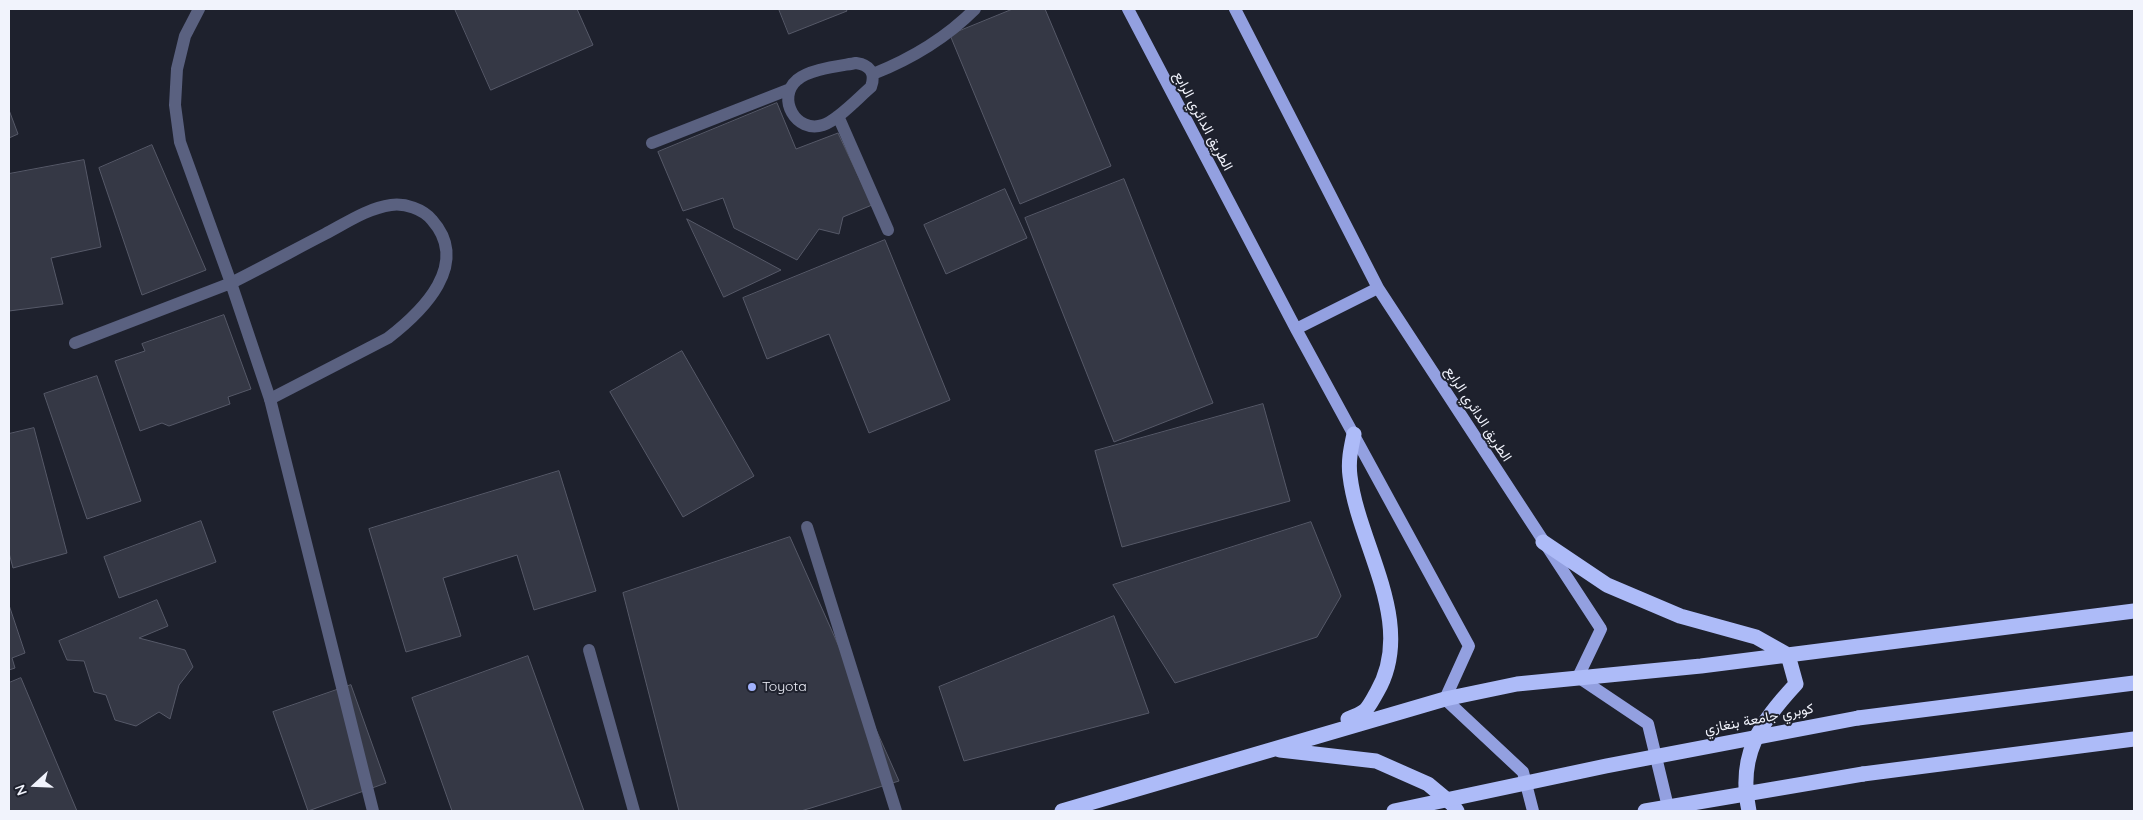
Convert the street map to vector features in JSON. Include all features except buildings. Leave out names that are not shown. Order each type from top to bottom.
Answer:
[{"type":"highway","points":[[1275,749],[1366,712],[1386,677],[1392,640],[1384,592],[1354,498],[1350,474],[1350,453],[1354,434]]},
{"type":"highway","points":[[1543,542],[1607,585],[1680,616],[1756,637],[1788,655],[1796,684],[1774,709],[1757,734],[1748,763],[1746,793],[1750,811]]},
{"type":"highway","points":[[1062,811],[1445,699],[1517,684],[1701,666],[2134,611]]},
{"type":"highway","name":"كوبري جامعة بنغازي","points":[[1394,811],[1606,766],[1858,718],[2134,683]]},
{"type":"highway","points":[[1645,811],[1863,774],[2134,739]]},
{"type":"highway","points":[[1275,749],[1376,761],[1428,784],[1452,804],[1457,811]]},
{"type":"main road","name":"الطريق الدائري الرابع","points":[[1128,9],[1296,329],[1469,646],[1445,699]]},
{"type":"main road","name":"الطريق الدائري الرابع","points":[[1235,9],[1378,288],[1601,629],[1578,677]]},
{"type":"main road","points":[[1296,329],[1378,288]]},
{"type":"main road","points":[[1578,677],[1648,724],[1669,811]]},
{"type":"main road","points":[[1445,699],[1523,772],[1533,811]]},
{"type":"street","points":[[199,9],[185,36],[179,61],[175,105],[180,142],[270,398],[373,811]]},
{"type":"street","points":[[873,74],[914,55],[942,37],[975,9]]},
{"type":"street","points":[[856,63],[863,64],[873,74],[871,87],[838,116],[823,125],[813,127],[795,118],[790,110],[788,100],[790,89],[796,80],[805,74],[856,63]]},
{"type":"street","points":[[652,143],[790,89]]},
{"type":"street","points":[[838,116],[888,230]]},
{"type":"street","points":[[75,342],[231,283],[361,215],[392,205],[405,205],[419,210],[430,217],[439,228],[445,241],[447,254],[446,268],[440,281],[420,311],[388,338],[270,398]]},
{"type":"street","points":[[807,527],[896,811]]},
{"type":"street","points":[[589,650],[634,811]]},
{"type":"place","name":"Toyota","points":[[752,687]]}]
